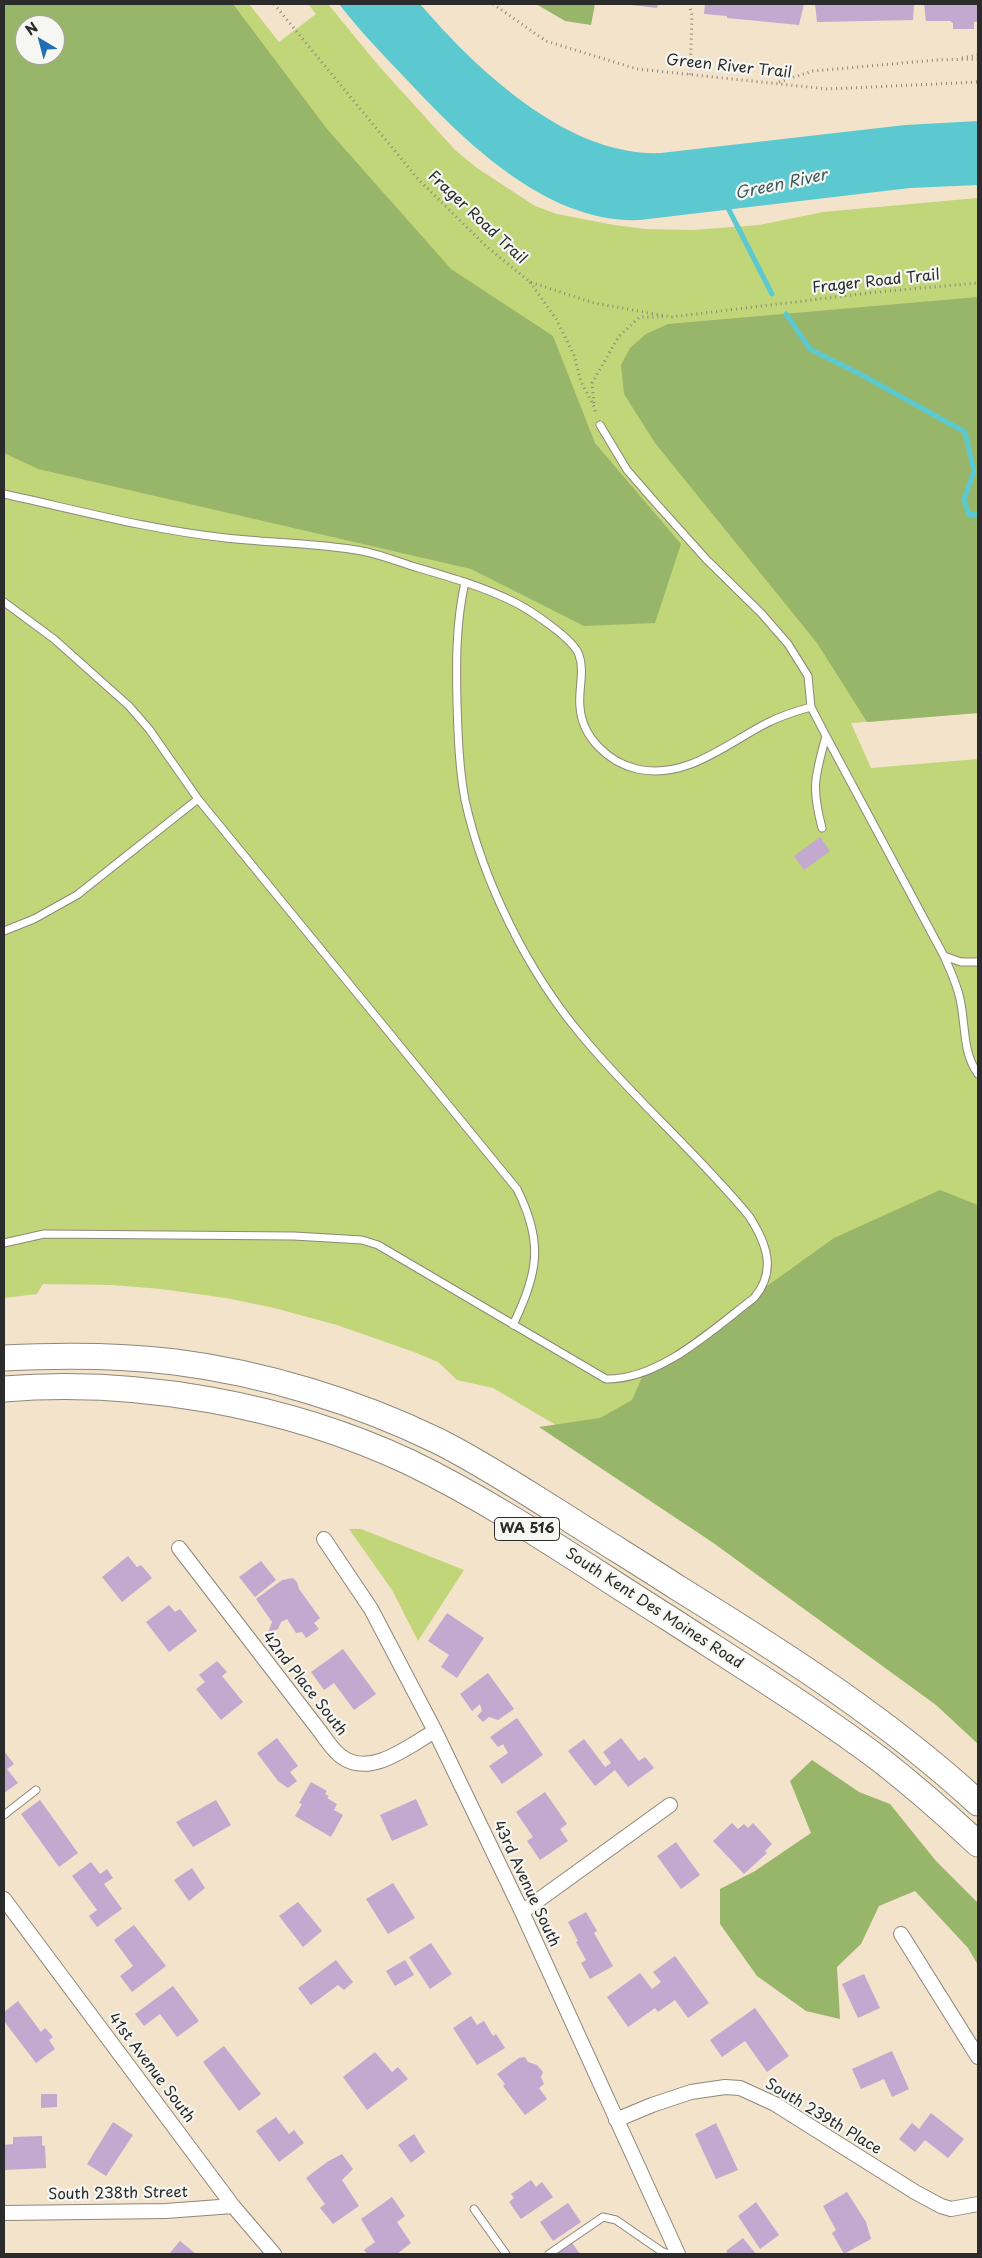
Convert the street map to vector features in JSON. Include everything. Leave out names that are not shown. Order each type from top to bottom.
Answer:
[{"type":"highway","name":"South Kent Des Moines Road","points":[[4,1358],[66,1356],[114,1358],[175,1362],[233,1372],[262,1378],[351,1405],[438,1441],[518,1487],[848,1698],[898,1734],[978,1803]]},
{"type":"highway","name":"South Kent Des Moines Road","points":[[4,1389],[106,1388],[196,1398],[269,1413],[310,1424],[408,1462],[459,1488],[512,1519],[806,1706],[883,1762],[939,1808],[978,1844]]},
{"type":"street","name":"43rd Avenue South","points":[[324,1539],[371,1609],[436,1731],[522,1912],[678,2254]]},
{"type":"street","name":"42nd Place South","points":[[179,1548],[342,1758],[353,1763],[372,1764],[391,1756],[436,1731]]},
{"type":"street","points":[[522,1912],[670,1805]]},
{"type":"street","name":"41st Avenue South","points":[[4,1899],[233,2206],[274,2254]]},
{"type":"street","points":[[901,1934],[978,2057]]},
{"type":"street","name":"South 239th Place","points":[[616,2120],[652,2104],[685,2094],[725,2086],[740,2088],[775,2104],[915,2192],[941,2206],[951,2209],[978,2204]]},
{"type":"street","name":"South 238th Street","points":[[4,2213],[166,2211],[233,2206]]},
{"type":"lane","points":[[600,425],[627,470],[706,559],[761,613],[788,644],[808,676],[811,707],[944,956],[955,981],[960,1000],[968,1054],[978,1074]]},
{"type":"lane","points":[[4,494],[149,526],[225,538],[364,551],[465,582],[515,602],[573,644],[580,656],[580,707],[590,737],[600,749],[623,765],[651,771],[677,769],[692,764],[768,722],[811,707]]},
{"type":"lane","points":[[4,1243],[44,1234],[294,1236],[362,1240],[378,1244],[606,1378],[619,1379],[642,1372],[678,1355],[754,1298],[763,1287],[766,1278],[767,1257],[758,1230],[737,1201],[581,1036],[552,996],[503,909],[474,836],[465,798],[459,752],[456,658],[458,615],[465,582]]},
{"type":"lane","points":[[4,602],[54,638],[129,706],[149,729],[198,798],[517,1189],[526,1208],[535,1239],[533,1272],[528,1294],[513,1325]]},
{"type":"lane","points":[[822,828],[814,796],[814,780],[826,736]]},
{"type":"lane","points":[[4,932],[34,919],[77,895],[198,798]]},
{"type":"lane","points":[[944,956],[961,962],[978,962]]},
{"type":"lane","points":[[4,1815],[36,1790]]},
{"type":"lane","points":[[474,2208],[506,2254]]},
{"type":"lane","points":[[549,2254],[602,2217],[616,2220],[661,2251],[669,2254]]},
{"type":"path","name":"Frager Road Trail","points":[[274,4],[418,179],[486,246],[530,282],[594,303],[671,317],[836,297],[978,283]]},
{"type":"path","name":"Green River Trail","points":[[493,4],[546,41],[636,69],[828,89],[978,82]]},
{"type":"path","points":[[689,4],[692,15],[690,74]]},
{"type":"path","points":[[950,60],[978,55]]},
{"type":"path","points":[[776,83],[813,71],[978,59]]},
{"type":"path","points":[[530,282],[556,319],[574,355],[581,382],[600,425]]},
{"type":"path","points":[[595,410],[592,382],[619,336],[640,317],[671,317]]},
{"type":"green space","points":[[4,4],[249,4],[279,42],[316,14],[308,4],[328,4],[378,65],[455,150],[477,168],[535,206],[557,214],[645,229],[692,230],[759,225],[823,212],[978,198],[978,713],[851,723],[871,768],[978,759],[978,1652],[573,1435],[493,1388],[457,1380],[438,1362],[414,1352],[337,1325],[274,1308],[226,1298],[161,1289],[112,1285],[43,1284],[37,1294],[4,1298]]},
{"type":"green space","points":[[4,4],[233,4],[327,129],[451,269],[553,336],[595,443],[681,544],[655,623],[584,626],[471,569],[38,469],[4,453]]},
{"type":"green space","points":[[536,4],[595,4],[591,25],[565,21]]},
{"type":"green space","points":[[978,297],[978,713],[867,722],[817,643],[655,443],[624,394],[621,365],[630,348],[646,334],[668,324]]},
{"type":"green space","points":[[940,1190],[978,1205],[978,1744],[936,1705],[712,1542],[539,1427],[600,1418],[632,1400],[643,1375],[834,1238]]},
{"type":"green space","points":[[349,1529],[361,1529],[464,1570],[418,1641],[392,1590]]},
{"type":"green space","points":[[812,1760],[859,1792],[890,1804],[936,1861],[978,1903],[978,1965],[968,1948],[915,1891],[879,1906],[861,1944],[837,1967],[840,2019],[806,2011],[757,1976],[720,1924],[720,1889],[755,1871],[811,1833],[790,1781]]},
{"type":"water","name":"Green River","points":[[339,4],[420,4],[469,56],[527,105],[559,125],[592,141],[626,150],[661,153],[905,125],[978,121],[978,185],[910,188],[640,220],[606,218],[573,209],[541,194],[511,175],[483,153],[431,105],[372,43]]},
{"type":"building","points":[[631,4],[658,4],[657,8],[631,5]]},
{"type":"building","points":[[705,4],[804,4],[799,25],[704,14]]},
{"type":"building","points":[[815,4],[914,4],[913,20],[817,22]]},
{"type":"building","points":[[924,4],[978,4],[978,22],[974,22],[974,29],[953,29],[953,23],[950,21],[926,21]]},
{"type":"building","points":[[820,837],[830,851],[804,870],[794,856]]},
{"type":"building","points":[[128,1556],[137,1567],[141,1565],[152,1578],[122,1602],[102,1577]]},
{"type":"building","points":[[261,1561],[276,1580],[255,1597],[239,1577]]},
{"type":"building","points":[[293,1578],[320,1618],[314,1623],[319,1629],[306,1638],[302,1632],[296,1633],[287,1619],[281,1622],[278,1629],[268,1633],[272,1622],[256,1599],[282,1580]]},
{"type":"building","points":[[169,1605],[175,1612],[180,1609],[197,1631],[169,1652],[146,1622]]},
{"type":"building","points":[[447,1613],[484,1638],[457,1678],[441,1667],[449,1655],[428,1641]]},
{"type":"building","points":[[343,1649],[376,1694],[354,1710],[334,1683],[324,1690],[311,1672]]},
{"type":"building","points":[[217,1661],[227,1672],[222,1676],[243,1702],[221,1720],[196,1689],[205,1682],[199,1675]]},
{"type":"building","points":[[488,1673],[514,1709],[498,1720],[489,1717],[483,1722],[477,1716],[482,1711],[480,1704],[472,1711],[460,1694]]},
{"type":"building","points":[[517,1718],[543,1755],[502,1784],[489,1766],[508,1753],[503,1744],[498,1747],[490,1737]]},
{"type":"building","points":[[277,1738],[298,1766],[290,1772],[297,1781],[288,1788],[278,1781],[257,1753]]},
{"type":"building","points":[[621,1738],[639,1761],[645,1757],[654,1768],[628,1787],[615,1770],[595,1786],[568,1751],[584,1739],[605,1767],[611,1763],[603,1752]]},
{"type":"building","points":[[4,1751],[14,1764],[7,1769],[18,1783],[4,1793]]},
{"type":"building","points":[[311,1782],[327,1791],[325,1794],[329,1796],[327,1798],[337,1804],[334,1810],[343,1815],[331,1837],[295,1816],[302,1804],[299,1803]]},
{"type":"building","points":[[545,1792],[567,1824],[560,1829],[568,1841],[540,1860],[527,1841],[533,1837],[516,1812]]},
{"type":"building","points":[[416,1799],[428,1825],[392,1841],[380,1815]]},
{"type":"building","points":[[40,1800],[78,1853],[59,1867],[21,1814]]},
{"type":"building","points":[[216,1800],[231,1825],[193,1847],[176,1822]]},
{"type":"building","points":[[732,1823],[738,1829],[744,1824],[748,1828],[753,1823],[772,1844],[765,1851],[767,1853],[744,1874],[713,1841]]},
{"type":"building","points":[[676,1842],[700,1875],[681,1889],[657,1856]]},
{"type":"building","points":[[91,1862],[100,1874],[107,1869],[113,1878],[104,1884],[122,1909],[97,1927],[89,1916],[97,1910],[72,1876]]},
{"type":"building","points":[[192,1868],[205,1888],[189,1901],[174,1880]]},
{"type":"building","points":[[393,1883],[415,1918],[388,1934],[366,1899]]},
{"type":"building","points":[[298,1902],[322,1931],[303,1947],[279,1916]]},
{"type":"building","points":[[586,1912],[597,1931],[594,1933],[613,1966],[590,1979],[581,1963],[586,1960],[568,1922]]},
{"type":"building","points":[[134,1925],[166,1966],[132,1992],[120,1976],[133,1966],[114,1940]]},
{"type":"building","points":[[431,1943],[452,1974],[430,1989],[409,1957]]},
{"type":"building","points":[[675,1956],[709,2003],[688,2018],[675,2000],[658,2012],[655,2008],[628,2027],[607,1997],[640,1973],[652,1989],[661,1982],[653,1972]]},
{"type":"building","points":[[336,1960],[353,1982],[344,1990],[338,1985],[311,2005],[298,1988]]},
{"type":"building","points":[[405,1960],[414,1975],[395,1986],[386,1971]]},
{"type":"building","points":[[864,1974],[880,2008],[858,2018],[842,1984]]},
{"type":"building","points":[[173,1986],[199,2021],[177,2037],[160,2014],[144,2026],[135,2014]]},
{"type":"building","points":[[18,2001],[41,2032],[45,2028],[53,2037],[49,2040],[55,2049],[36,2063],[4,2021],[4,2012]]},
{"type":"building","points":[[755,2008],[789,2056],[767,2072],[745,2041],[722,2057],[710,2040]]},
{"type":"building","points":[[471,2016],[477,2025],[484,2021],[493,2036],[496,2034],[505,2048],[477,2065],[453,2028]]},
{"type":"building","points":[[224,2046],[261,2094],[239,2111],[203,2062]]},
{"type":"building","points":[[892,2051],[909,2089],[892,2097],[884,2079],[861,2089],[852,2069]]},
{"type":"building","points":[[375,2052],[392,2072],[398,2067],[408,2079],[367,2110],[343,2077]]},
{"type":"building","points":[[525,2057],[528,2062],[537,2065],[543,2072],[541,2077],[544,2084],[539,2088],[547,2099],[525,2115],[503,2086],[505,2084],[497,2074],[519,2058]]},
{"type":"building","points":[[41,2094],[57,2094],[57,2107],[41,2108]]},
{"type":"building","points":[[931,2113],[964,2139],[948,2158],[925,2140],[915,2152],[899,2139],[912,2123],[919,2129]]},
{"type":"building","points":[[276,2117],[289,2134],[294,2130],[304,2143],[279,2162],[256,2131]]},
{"type":"building","points":[[113,2122],[133,2135],[106,2176],[87,2164]]},
{"type":"building","points":[[716,2123],[738,2170],[716,2179],[695,2134]]},
{"type":"building","points":[[414,2134],[425,2152],[411,2163],[398,2145]]},
{"type":"building","points":[[42,2136],[42,2145],[45,2146],[46,2168],[4,2170],[4,2145],[13,2144],[13,2137]]},
{"type":"building","points":[[342,2154],[353,2169],[342,2180],[359,2206],[333,2224],[320,2208],[325,2204],[306,2178],[327,2162]]},
{"type":"building","points":[[531,2180],[536,2187],[542,2182],[553,2197],[521,2219],[509,2202],[514,2198],[511,2194]]},
{"type":"building","points":[[847,2192],[866,2222],[871,2239],[844,2254],[832,2233],[836,2230],[823,2206]]},
{"type":"building","points":[[392,2197],[405,2216],[397,2222],[411,2243],[397,2254],[367,2254],[364,2250],[375,2242],[361,2219]]},
{"type":"building","points":[[756,2202],[779,2235],[760,2249],[738,2216]]},
{"type":"building","points":[[568,2203],[581,2222],[553,2241],[540,2222]]},
{"type":"building","points":[[743,2238],[756,2254],[728,2254],[726,2251]]},
{"type":"building","points":[[180,2241],[196,2254],[169,2254]]},
{"type":"building","points":[[572,2243],[580,2254],[557,2254]]},
{"type":"waterway","points":[[726,204],[772,294]]},
{"type":"waterway","points":[[786,314],[810,349],[860,374],[965,432],[974,471],[964,500],[969,515],[978,514]]}]
